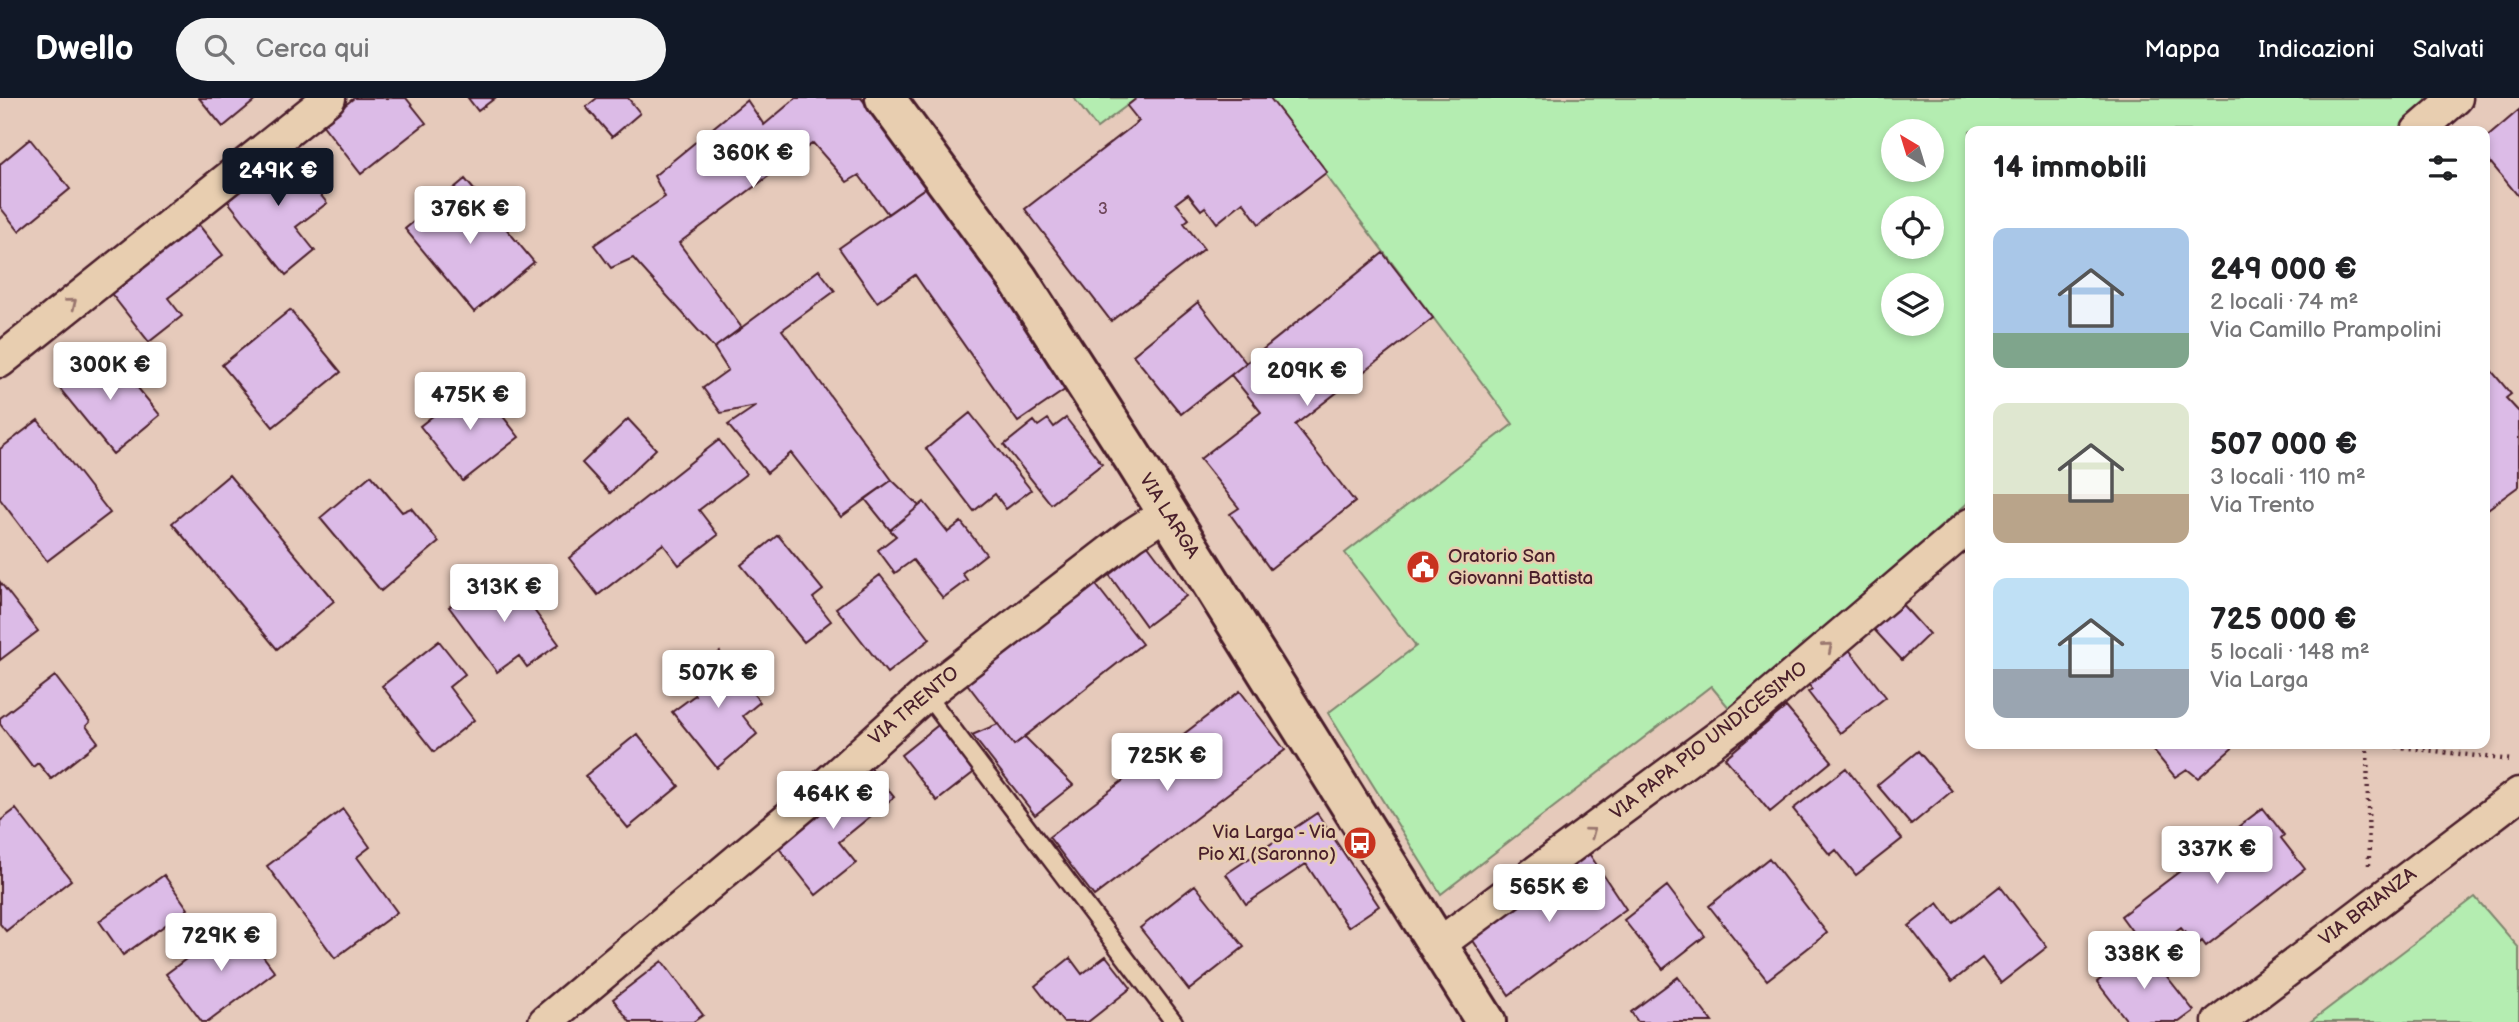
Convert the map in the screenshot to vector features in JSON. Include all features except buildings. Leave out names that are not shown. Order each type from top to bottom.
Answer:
[{"type":"street","points":[[0,361],[329,98]]},
{"type":"street","name":"VIA LARGA","points":[[886,98],[1018,279],[1486,1022]]},
{"type":"street","points":[[2424,126],[2456,98]]},
{"type":"street","name":"VIA TRENTO","points":[[545,1022],[804,804],[926,694],[1132,535],[1166,513]]},
{"type":"street","name":"VIA PAPA PIO UNDICESIMO","points":[[1438,945],[1740,721],[1965,529]]},
{"type":"street","name":"VIA BRIANZA","points":[[2219,1022],[2519,794]]},
{"type":"lane","points":[[926,694],[1174,1022]]},
{"type":"path","points":[[2367,749],[2369,906]]},
{"type":"path","points":[[2417,749],[2519,761]]},
{"type":"green space","points":[[1074,98],[1137,98],[1097,128]]},
{"type":"green space","points":[[1268,98],[2436,98],[2404,126],[1965,126],[1965,505],[1730,709],[1711,686],[1441,894],[1328,713],[1416,646],[1345,553],[1513,424]]},
{"type":"green space","points":[[2475,897],[2519,948],[2519,1022],[2310,1022]]},
{"type":"place","name":"Oratorio San Giovanni Battista","points":[[1423,567]]},
{"type":"place","name":"Via Larga - Via Pio XI (Saronno)","points":[[1360,843]]}]
